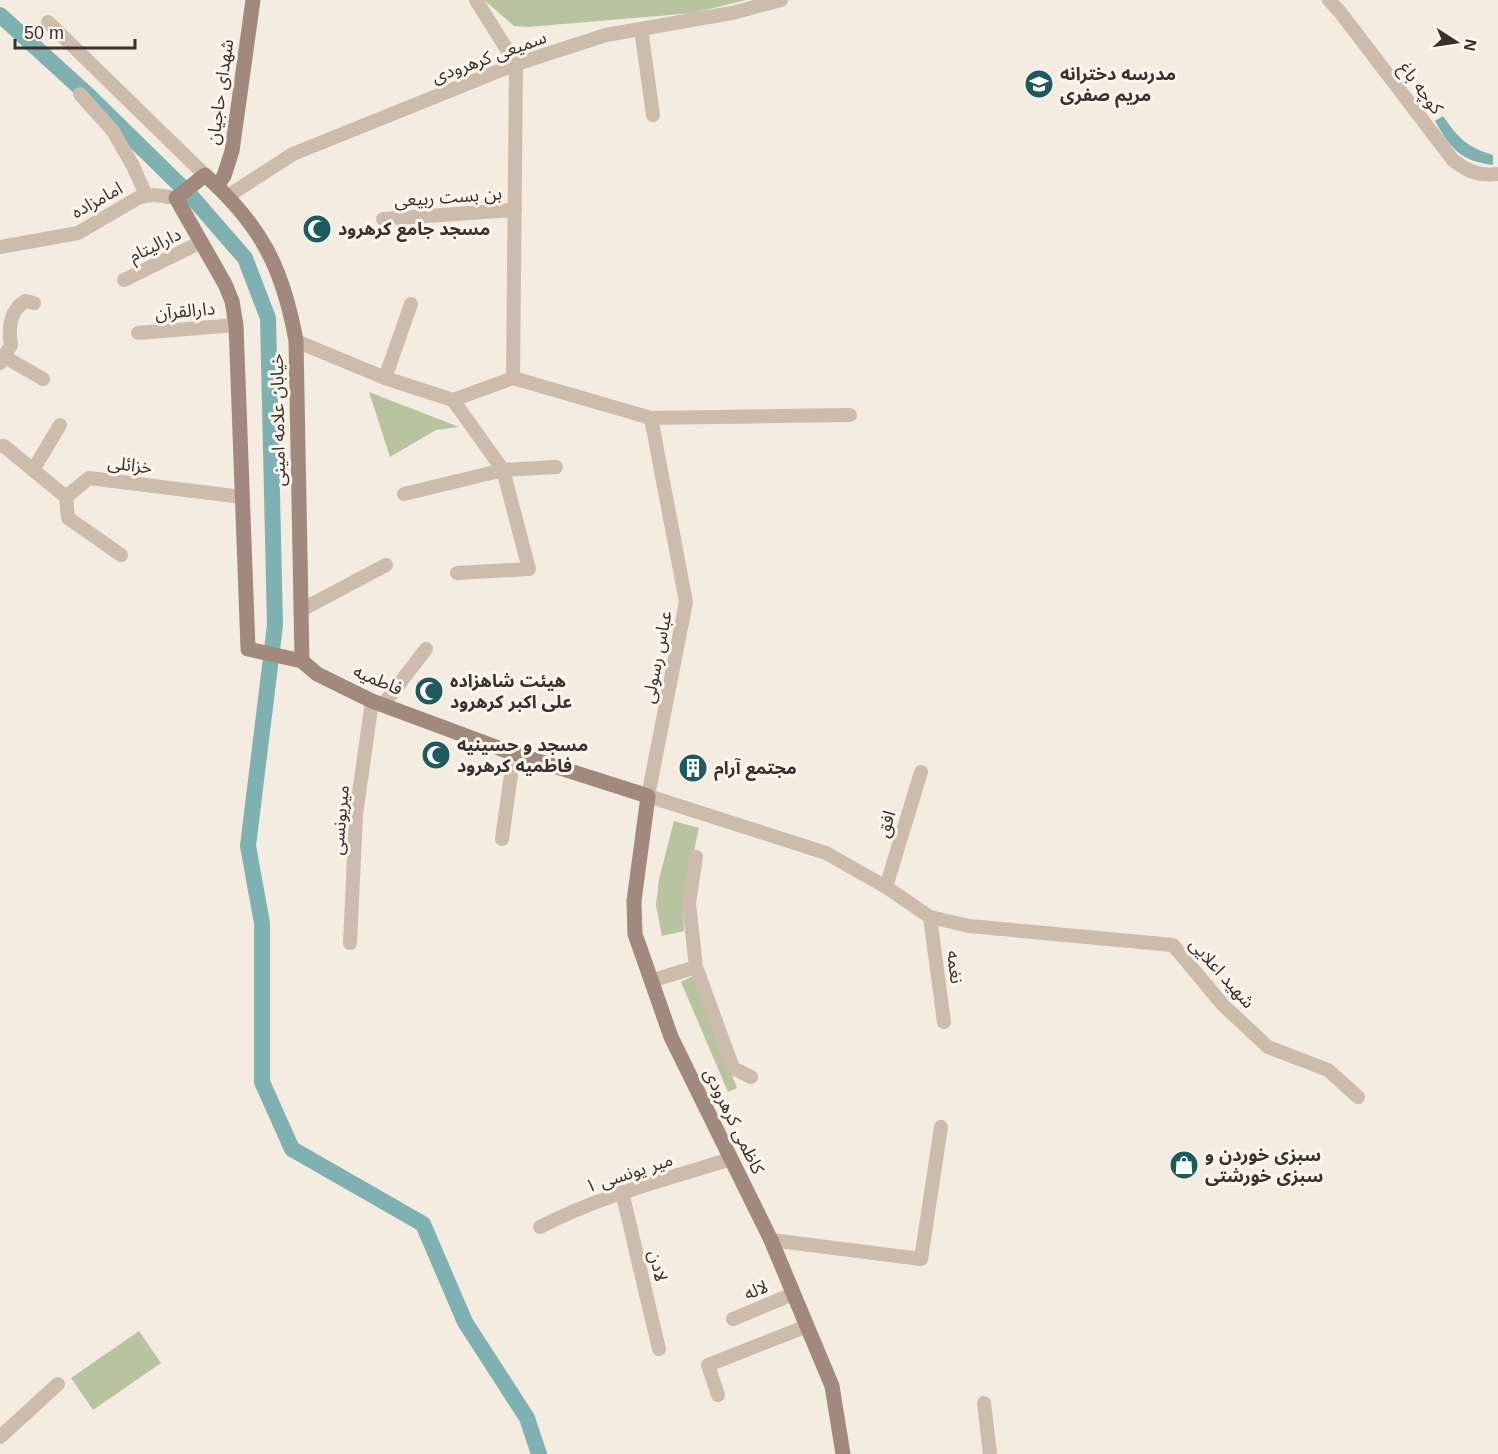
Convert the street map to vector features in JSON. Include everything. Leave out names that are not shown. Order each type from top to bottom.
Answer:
[{"type":"street","name":"شهدای حاجیان","points":[[222,191],[232,151],[253,0]]},
{"type":"street","points":[[476,0],[516,64],[513,378]]},
{"type":"street","name":"سمیعی کرهرودی","points":[[222,191],[293,154],[516,64],[606,36],[732,13],[781,0]]},
{"type":"street","name":"کوچه باغ","points":[[1329,0],[1454,160],[1467,171],[1484,176],[1498,174]]},
{"type":"street","points":[[48,22],[205,175],[176,198]]},
{"type":"street","points":[[641,29],[653,115]]},
{"type":"street","points":[[81,94],[113,131],[146,195]]},
{"type":"street","name":"خیابان علامه امینی","points":[[176,198],[225,284],[232,301],[236,325],[248,649],[302,661],[296,341],[286,294],[274,262],[261,238],[222,191],[205,175]]},
{"type":"street","name":"امامزاده","points":[[0,247],[78,233],[146,195],[155,194],[176,198]]},
{"type":"street","name":"بن بست ربیعی","points":[[383,219],[515,210]]},
{"type":"street","name":"دارالیتام","points":[[124,280],[201,242]]},
{"type":"street","points":[[34,303],[26,301],[17,306],[11,319],[9,333],[11,345],[3,360],[43,379]]},
{"type":"street","points":[[385,378],[411,304]]},
{"type":"street","name":"دارالقرآن","points":[[138,333],[236,325]]},
{"type":"street","points":[[296,341],[385,378],[453,400],[503,470],[529,569],[457,573]]},
{"type":"street","points":[[453,400],[513,378],[651,418],[849,415]]},
{"type":"street","name":"عباس رسولی","points":[[648,796],[686,602],[651,418]]},
{"type":"street","points":[[33,470],[60,425]]},
{"type":"street","points":[[0,446],[3,446],[66,496],[68,518],[121,555]]},
{"type":"street","points":[[404,494],[503,470],[556,467]]},
{"type":"street","name":"خزائلی","points":[[66,496],[89,478],[242,496]]},
{"type":"street","points":[[301,610],[386,565]]},
{"type":"street","points":[[377,703],[426,649]]},
{"type":"street","name":"فاطمیه","points":[[302,661],[317,674],[377,703],[514,753],[648,796]]},
{"type":"street","name":"میریونسی","points":[[350,943],[356,815],[377,703]]},
{"type":"street","points":[[502,839],[514,753]]},
{"type":"street","name":"افق","points":[[886,887],[921,772]]},
{"type":"street","name":"شهید اعلایی","points":[[648,796],[826,853],[886,887],[930,916],[969,926],[1173,945],[1223,1005],[1268,1047],[1328,1070],[1358,1097]]},
{"type":"street","name":"کاظمی کرهرودی","points":[[648,796],[634,912],[635,934],[671,1037],[771,1240],[832,1386],[843,1454]]},
{"type":"street","points":[[696,857],[690,903],[696,967],[733,1068],[751,1077]]},
{"type":"street","name":"نغمه","points":[[930,916],[944,1022]]},
{"type":"street","points":[[651,981],[696,967]]},
{"type":"street","points":[[771,1240],[921,1259],[941,1127]]},
{"type":"street","name":"میر یونسی ۱","points":[[540,1227],[575,1209],[622,1192],[731,1159]]},
{"type":"street","name":"لادن","points":[[622,1192],[659,1349]]},
{"type":"street","name":"لاله","points":[[733,1319],[793,1294]]},
{"type":"street","points":[[718,1395],[708,1365],[807,1326]]},
{"type":"street","points":[[0,1437],[58,1384]]},
{"type":"street","points":[[984,1403],[990,1454]]},
{"type":"green space","points":[[484,0],[746,0],[693,13],[528,27],[514,26]]},
{"type":"green space","points":[[369,392],[459,427],[436,430],[390,457]]},
{"type":"green space","points":[[674,821],[699,828],[683,899],[684,931],[662,936],[656,905],[659,879]]},
{"type":"green space","points":[[693,976],[737,1088],[728,1092],[681,982]]},
{"type":"green space","points":[[139,1331],[161,1363],[93,1410],[71,1378]]},
{"type":"water","points":[[1443,116],[1464,141],[1476,149],[1493,155],[1493,165],[1473,160],[1458,152],[1446,139],[1435,121]]},
{"type":"waterway","points":[[0,15],[88,95],[191,196],[245,258],[268,318],[275,625],[248,846],[262,923],[262,1082],[292,1149],[423,1224],[465,1322],[527,1418],[539,1454]]},
{"type":"place","name":"مدرسه دخترانه مریم صفری","points":[[1039,84]]},
{"type":"place","name":"مسجد جامع کرهرود","points":[[317,229]]},
{"type":"place","name":"هیئت شاهزاده علی اکبر کرهرود","points":[[429,691]]},
{"type":"place","name":"مسجد و حسینیه فاطمیه کرهرود","points":[[436,755]]},
{"type":"place","name":"مجتمع آرام","points":[[693,768]]},
{"type":"place","name":"سبزی خوردن و سبزی خورشتی","points":[[1184,1165]]}]
